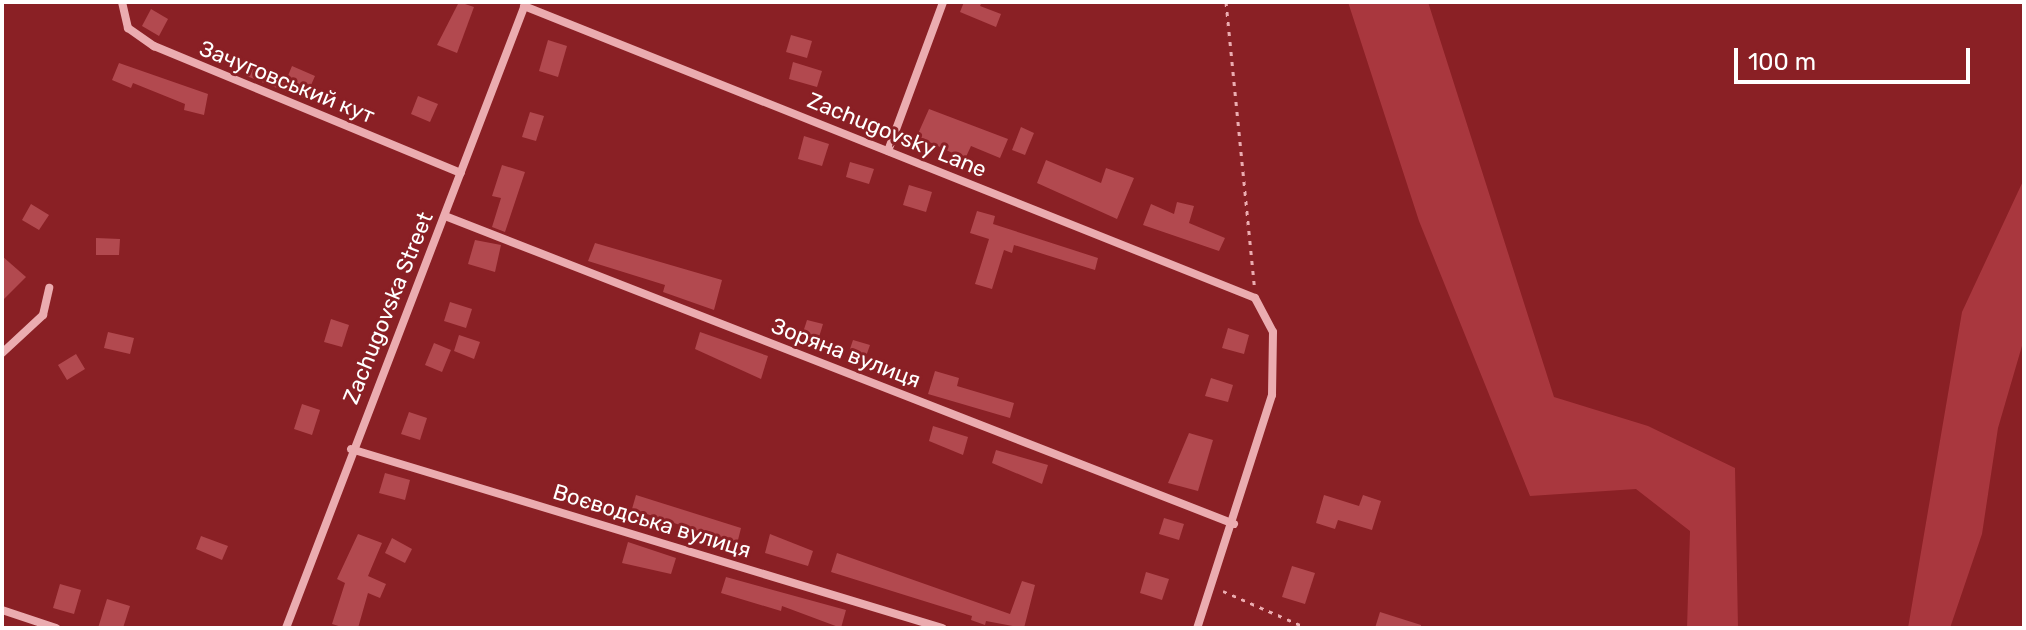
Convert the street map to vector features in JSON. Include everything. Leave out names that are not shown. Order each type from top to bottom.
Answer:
[{"type":"street","name":"Зачуговський кут","points":[[122,2],[128,28],[154,46],[461,173]]},
{"type":"street","points":[[888,151],[943,2]]},
{"type":"street","name":"Zachugovska Street","points":[[286,628],[351,449],[445,216],[525,4]]},
{"type":"street","name":"Zachugovsky Lane","points":[[525,4],[1255,298]]},
{"type":"street","name":"Зоряна вулиця","points":[[445,216],[1234,524]]},
{"type":"street","points":[[2,353],[43,315],[49,288]]},
{"type":"street","points":[[1197,628],[1234,524],[1272,395],[1273,332],[1255,298]]},
{"type":"street","name":"Воєводська вулиця","points":[[351,449],[942,628]]},
{"type":"street","points":[[2,610],[40,626],[56,628]]},
{"type":"path","points":[[1226,2],[1255,298]]},
{"type":"path","points":[[1212,586],[1307,628]]},
{"type":"shaded area","points":[[1348,2],[1428,2],[1554,397],[1648,426],[1735,468],[1738,628],[1687,628],[1690,531],[1636,489],[1530,496],[1419,221]]},
{"type":"shaded area","points":[[2024,179],[2024,339],[1998,428],[1982,534],[1950,628],[1908,628],[1962,312]]},
{"type":"building","points":[[459,2],[474,7],[457,53],[437,45]]},
{"type":"building","points":[[964,2],[982,2],[980,6],[1001,14],[996,27],[960,12]]},
{"type":"building","points":[[151,9],[168,19],[159,36],[142,26]]},
{"type":"building","points":[[791,35],[812,41],[807,58],[786,52]]},
{"type":"building","points":[[548,40],[567,46],[558,77],[539,71]]},
{"type":"building","points":[[250,62],[287,78],[292,66],[315,76],[305,99],[244,75]]},
{"type":"building","points":[[793,62],[822,71],[817,87],[789,79]]},
{"type":"building","points":[[119,63],[208,94],[204,115],[184,110],[185,104],[133,83],[131,88],[112,80]]},
{"type":"building","points":[[418,96],[438,104],[430,122],[411,114]]},
{"type":"building","points":[[929,109],[1008,139],[1000,158],[971,146],[965,159],[917,136]]},
{"type":"building","points":[[530,112],[544,116],[536,141],[522,137]]},
{"type":"building","points":[[1021,127],[1034,133],[1025,155],[1012,150]]},
{"type":"building","points":[[804,136],[829,144],[822,166],[798,159]]},
{"type":"building","points":[[1046,160],[1101,183],[1106,168],[1134,178],[1117,219],[1037,183]]},
{"type":"building","points":[[850,162],[874,169],[869,184],[846,177]]},
{"type":"building","points":[[502,165],[525,172],[505,232],[492,227],[501,198],[492,196]]},
{"type":"building","points":[[909,185],[932,192],[926,212],[903,205]]},
{"type":"building","points":[[1177,202],[1194,206],[1189,223],[1225,238],[1219,251],[1143,225],[1151,204],[1174,214]]},
{"type":"building","points":[[31,204],[49,215],[39,230],[22,220]]},
{"type":"building","points":[[977,211],[995,216],[993,224],[1098,258],[1095,270],[1014,245],[1012,253],[1004,250],[992,289],[975,284],[989,239],[970,233]]},
{"type":"building","points":[[96,238],[120,239],[119,255],[96,255]]},
{"type":"building","points":[[475,240],[501,245],[495,272],[468,264]]},
{"type":"building","points":[[595,243],[722,280],[714,310],[663,292],[665,285],[588,261]]},
{"type":"building","points":[[2,256],[26,277],[2,301]]},
{"type":"building","points":[[450,302],[472,309],[466,328],[444,321]]},
{"type":"building","points":[[331,319],[349,325],[342,347],[324,342]]},
{"type":"building","points":[[807,320],[823,324],[816,347],[800,342]]},
{"type":"building","points":[[1228,328],[1249,335],[1244,354],[1222,348]]},
{"type":"building","points":[[108,332],[134,338],[130,354],[104,348]]},
{"type":"building","points":[[700,332],[768,356],[761,379],[695,349]]},
{"type":"building","points":[[459,335],[480,342],[474,359],[454,351]]},
{"type":"building","points":[[853,340],[870,345],[864,362],[847,358]]},
{"type":"building","points":[[434,343],[451,350],[442,372],[425,365]]},
{"type":"building","points":[[76,354],[85,369],[67,380],[58,365]]},
{"type":"building","points":[[935,371],[959,378],[957,386],[1014,403],[1010,418],[928,394]]},
{"type":"building","points":[[1211,378],[1233,385],[1228,402],[1205,396]]},
{"type":"building","points":[[302,404],[320,410],[312,435],[294,429]]},
{"type":"building","points":[[409,412],[427,418],[420,440],[401,434]]},
{"type":"building","points":[[933,426],[968,437],[963,455],[929,441]]},
{"type":"building","points":[[1189,433],[1213,440],[1198,491],[1168,483]]},
{"type":"building","points":[[996,450],[1048,465],[1042,484],[992,463]]},
{"type":"building","points":[[385,473],[410,480],[405,500],[379,493]]},
{"type":"building","points":[[636,495],[741,528],[737,544],[632,509]]},
{"type":"building","points":[[1324,495],[1359,506],[1363,495],[1381,501],[1372,530],[1338,520],[1335,529],[1316,523]]},
{"type":"building","points":[[1164,518],[1184,524],[1179,540],[1159,534]]},
{"type":"building","points":[[358,534],[382,543],[368,576],[386,584],[380,598],[368,593],[358,628],[345,628],[332,624],[345,583],[337,579]]},
{"type":"building","points":[[770,534],[813,551],[808,566],[765,553]]},
{"type":"building","points":[[201,536],[228,546],[222,560],[196,549]]},
{"type":"building","points":[[392,538],[412,549],[405,563],[385,553]]},
{"type":"building","points":[[628,542],[676,558],[671,574],[622,563]]},
{"type":"building","points":[[837,553],[1010,614],[1022,581],[1035,585],[1024,628],[986,621],[985,625],[971,620],[972,616],[831,572]]},
{"type":"building","points":[[1292,566],[1315,573],[1305,604],[1282,597]]},
{"type":"building","points":[[1146,572],[1169,579],[1162,600],[1140,593]]},
{"type":"building","points":[[726,577],[846,610],[841,628],[782,606],[781,611],[721,593]]},
{"type":"building","points":[[60,584],[81,590],[74,614],[53,608]]},
{"type":"building","points":[[107,599],[130,606],[123,628],[98,628]]},
{"type":"building","points":[[1380,612],[1421,625],[1421,628],[1375,628]]}]
